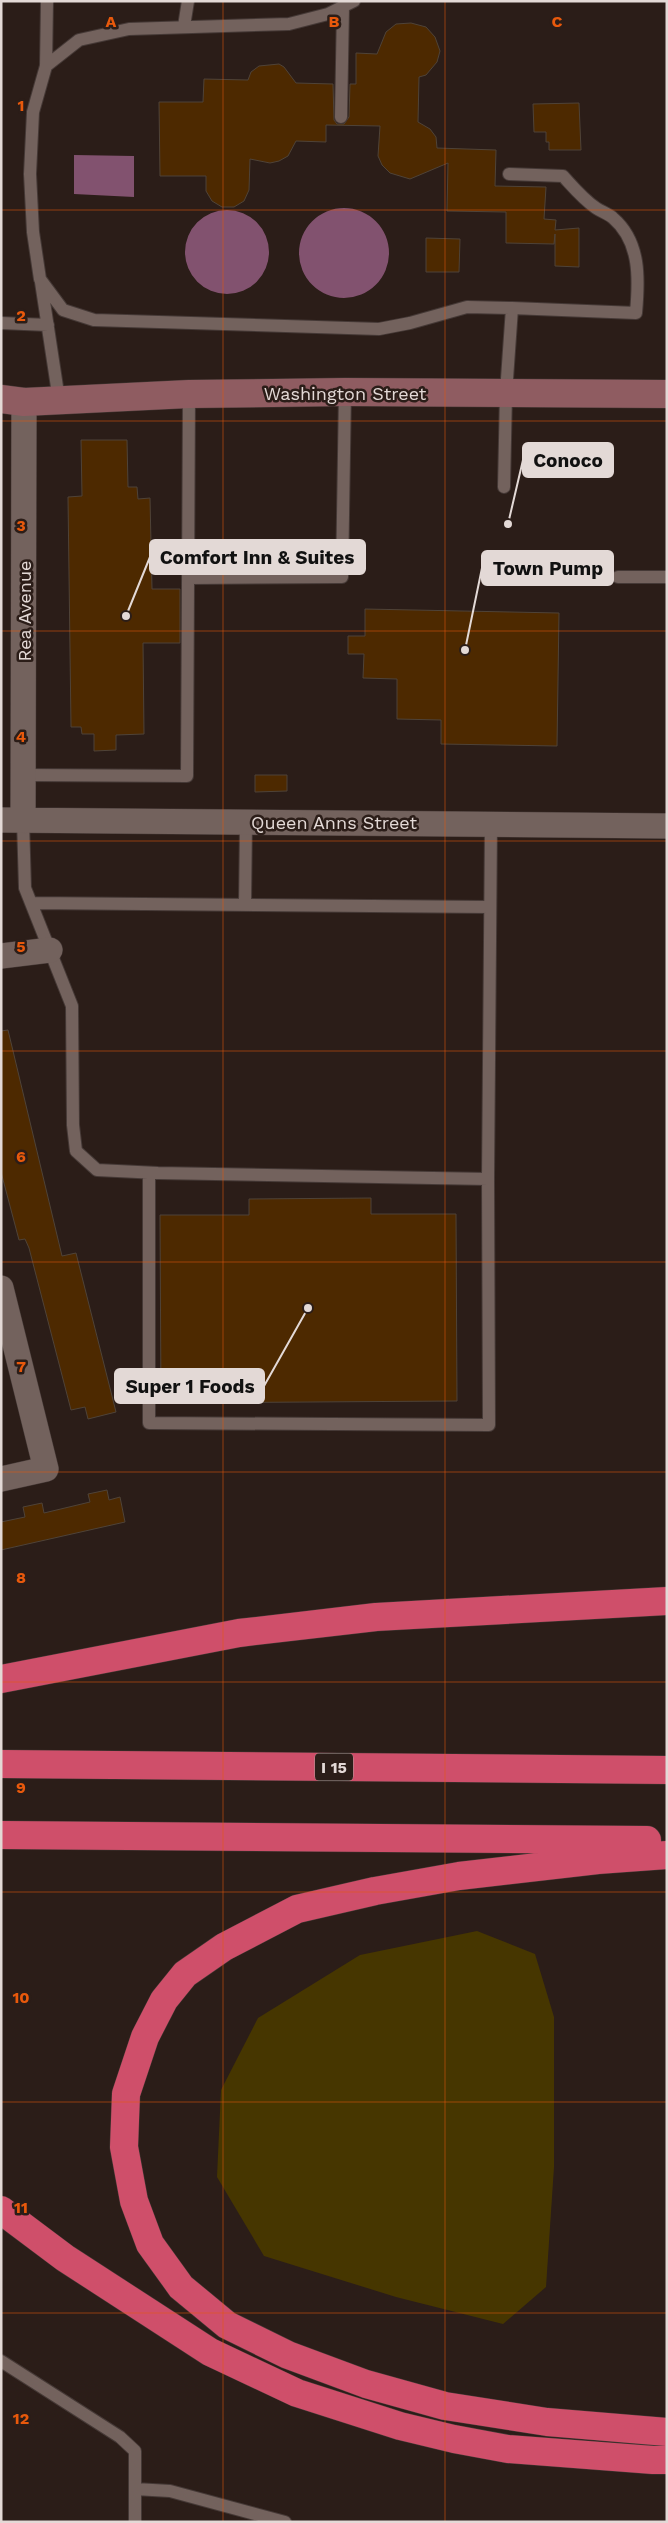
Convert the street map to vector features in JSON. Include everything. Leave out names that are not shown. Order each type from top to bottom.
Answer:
[{"type":"highway","points":[[1,1678],[240,1633],[367,1618],[667,1601]]},
{"type":"highway","name":"I 15","points":[[1,1764],[667,1770]]},
{"type":"highway","points":[[1,1834],[667,1840]]},
{"type":"highway","points":[[667,1855],[598,1860],[459,1876],[375,1891],[297,1909],[224,1947],[185,1974],[164,2000],[145,2037],[126,2094],[124,2148],[134,2201],[150,2244],[180,2287],[227,2325],[288,2355],[322,2368],[366,2384],[445,2406],[547,2422],[667,2432]]},
{"type":"highway","points":[[1,2210],[65,2258],[210,2352],[297,2393],[400,2426],[508,2449],[667,2460]]},
{"type":"street","name":"Washington Street","points":[[9,403],[189,394],[345,392],[667,394]]},
{"type":"street","name":"Rea Avenue","points":[[9,403],[24,775],[12,821]]},
{"type":"street","name":"Queen Anns Street","points":[[12,821],[491,823],[667,826]]},
{"type":"street","points":[[1,956],[50,950]]},
{"type":"street","points":[[1,1288],[46,1469],[1,1479]]},
{"type":"lane","points":[[47,1],[46,66],[33,112],[30,174],[33,232],[59,400]]},
{"type":"lane","points":[[184,26],[188,1]]},
{"type":"lane","points":[[46,66],[79,40],[129,29],[289,24],[328,14],[348,4]]},
{"type":"lane","points":[[341,117],[348,4]]},
{"type":"lane","points":[[40,279],[63,310],[94,320],[379,329],[410,323],[468,307],[636,313],[638,289],[637,261],[629,238],[613,218],[579,195],[563,176],[509,174]]},
{"type":"lane","points":[[504,487],[506,393],[512,308]]},
{"type":"lane","points":[[1,323],[48,324]]},
{"type":"lane","points":[[188,578],[342,577],[345,392]]},
{"type":"lane","points":[[24,775],[187,776],[189,394]]},
{"type":"lane","points":[[618,577],[667,578]]},
{"type":"lane","points":[[12,821],[25,888],[72,1006],[73,1125],[76,1151],[97,1170],[149,1173],[488,1179]]},
{"type":"lane","points":[[245,905],[246,822]]},
{"type":"lane","points":[[149,1173],[149,1423],[489,1425],[488,1179],[491,823]]},
{"type":"lane","points":[[31,903],[490,907]]},
{"type":"lane","points":[[1,2361],[120,2437],[135,2451],[135,2522]]},
{"type":"lane","points":[[135,2489],[170,2491],[285,2522]]},
{"type":"shaded area","points":[[74,155],[134,156],[134,197],[74,194]]},
{"type":"shaded area","points":[[344,208],[361,212],[376,221],[385,236],[389,253],[385,270],[376,285],[361,294],[344,298],[327,294],[312,285],[303,270],[299,253],[303,236],[312,221],[327,212]]},
{"type":"shaded area","points":[[227,210],[250,217],[262,229],[269,252],[262,275],[250,287],[227,294],[204,287],[192,275],[185,252],[192,229],[204,217]]},
{"type":"shaded area","points":[[477,1931],[535,1954],[554,2017],[554,2167],[546,2287],[503,2324],[396,2297],[264,2256],[217,2177],[221,2090],[258,2018],[360,1955]]},
{"type":"building","points":[[411,23],[426,27],[435,37],[440,51],[437,62],[426,75],[419,77],[418,122],[430,129],[436,137],[437,148],[496,150],[495,186],[546,187],[544,219],[556,220],[555,230],[579,228],[579,267],[555,266],[555,234],[554,244],[506,243],[506,212],[447,211],[448,163],[410,179],[390,173],[382,165],[378,156],[380,126],[326,125],[326,142],[296,141],[288,156],[279,161],[270,163],[250,159],[249,190],[244,201],[234,207],[222,207],[212,201],[206,191],[206,176],[160,176],[159,102],[203,102],[204,79],[248,80],[251,72],[259,66],[279,64],[284,67],[296,83],[333,84],[334,120],[337,124],[344,124],[349,117],[350,84],[356,84],[356,53],[377,54],[386,32],[396,24]]},
{"type":"building","points":[[579,103],[581,150],[549,150],[549,142],[546,142],[546,132],[534,132],[533,104]]},
{"type":"building","points":[[426,238],[460,239],[459,272],[426,272]]},
{"type":"building","points":[[81,440],[127,440],[128,487],[137,487],[138,499],[150,498],[152,589],[180,589],[180,643],[143,643],[144,734],[116,735],[116,750],[94,751],[94,734],[82,734],[81,727],[71,727],[68,497],[82,496]]},
{"type":"building","points":[[365,609],[559,613],[557,746],[441,744],[441,720],[397,719],[397,679],[363,678],[364,654],[348,654],[348,636],[365,636]]},
{"type":"building","points":[[255,775],[287,775],[287,791],[255,792]]},
{"type":"building","points":[[8,1030],[62,1256],[76,1253],[116,1412],[88,1419],[85,1407],[71,1410],[29,1248],[25,1239],[19,1240],[1,1172],[1,1031]]},
{"type":"building","points":[[371,1198],[371,1214],[456,1214],[457,1401],[161,1403],[160,1215],[249,1215],[249,1199]]},
{"type":"building","points":[[107,1490],[109,1500],[120,1497],[125,1522],[1,1550],[1,1522],[25,1517],[23,1507],[42,1503],[44,1513],[90,1502],[88,1494]]},
{"type":"place","name":"Conoco","points":[[508,524]]},
{"type":"place","name":"Comfort Inn & Suites","points":[[126,616]]},
{"type":"place","name":"Town Pump","points":[[465,650]]},
{"type":"place","name":"Super 1 Foods","points":[[308,1308]]}]
